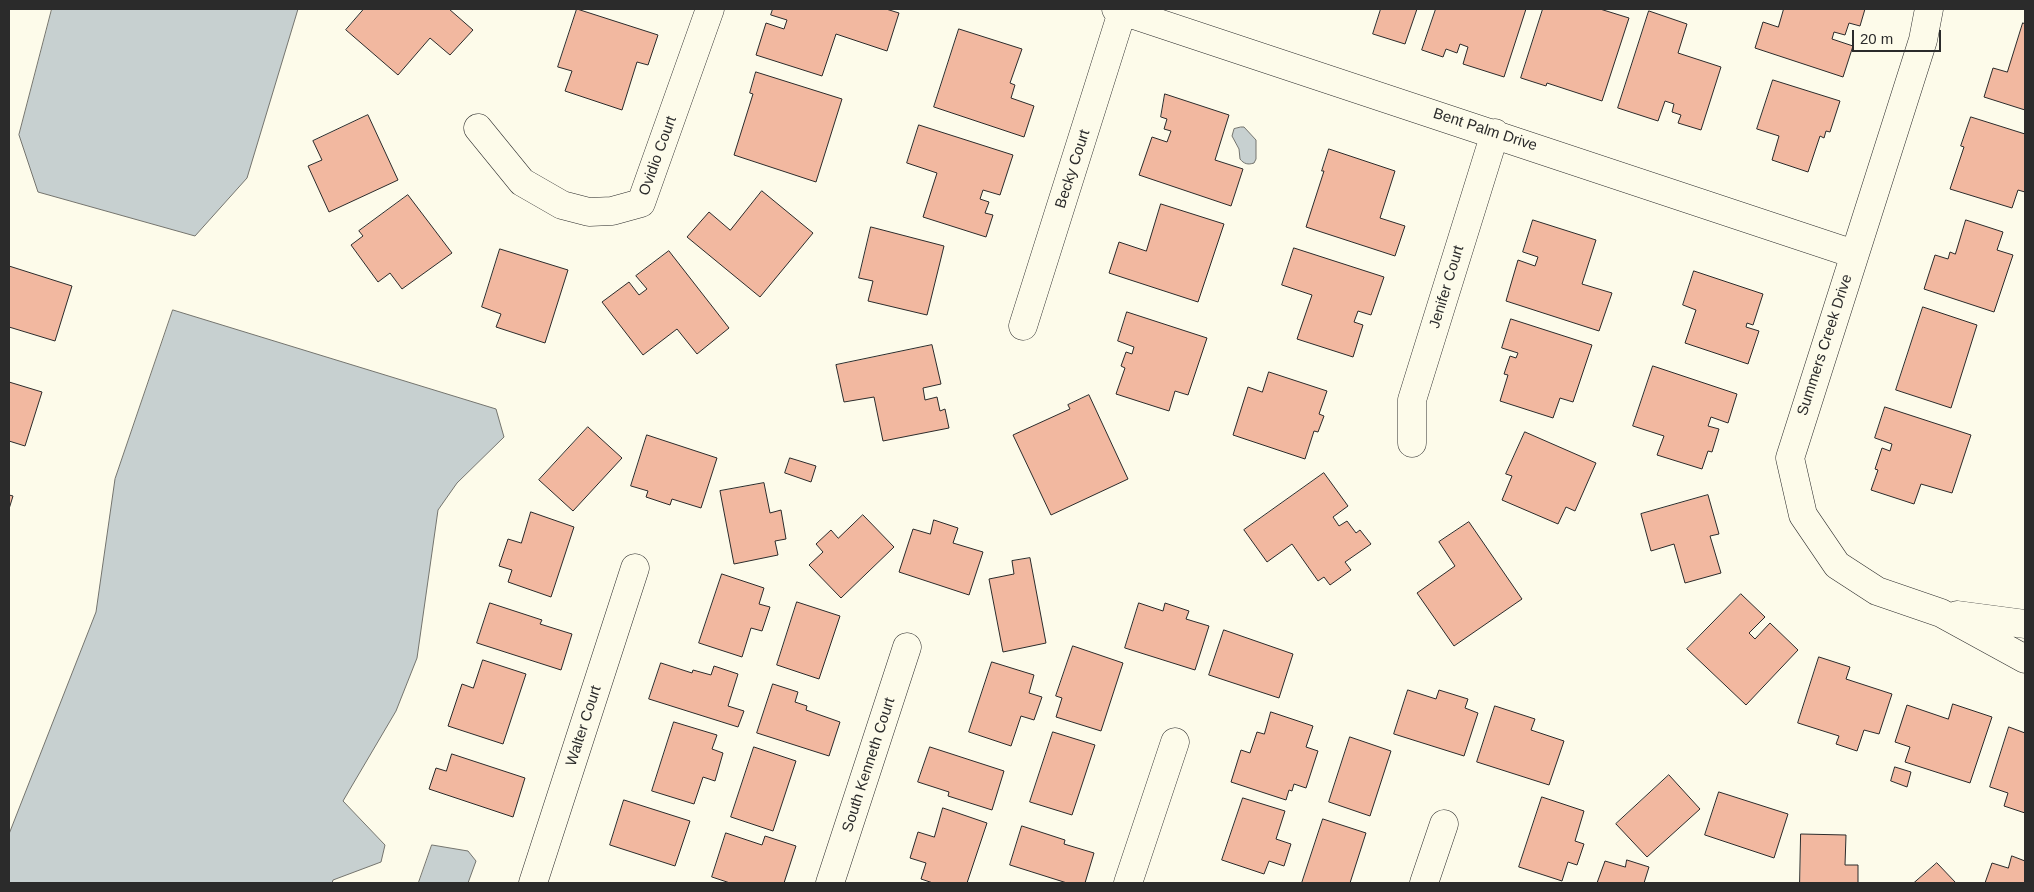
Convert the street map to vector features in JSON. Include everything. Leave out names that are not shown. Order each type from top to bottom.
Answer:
[{"type":"street","name":"Ovidio Court","points":[[478,128],[522,182],[562,205],[589,212],[612,211],[641,203],[710,9]]},
{"type":"street","name":"Summers Creek Drive","points":[[1929,9],[1923,40],[1790,458],[1803,515],[1837,565],[1878,591],[1940,613],[2025,659]]},
{"type":"street","name":"Bent Palm Drive","points":[[1121,10],[1854,254]]},
{"type":"street","name":"Becky Court","points":[[1023,326],[1121,10]]},
{"type":"street","name":"Jenifer Court","points":[[1412,443],[1412,400],[1495,134]]},
{"type":"street","name":"Walter Court","points":[[533,883],[634,568]]},
{"type":"street","name":"Summers Creek Drive","points":[[1940,613],[2025,624]]},
{"type":"street","name":"South Kenneth Court","points":[[830,883],[907,646]]},
{"type":"street","points":[[1128,883],[1175,742]]},
{"type":"street","points":[[1424,883],[1444,824]]},
{"type":"shaded area","points":[[52,9],[298,9],[247,178],[195,236],[38,192],[19,135]]},
{"type":"shaded area","points":[[1244,127],[1256,140],[1256,159],[1254,163],[1246,164],[1240,159],[1239,149],[1232,136],[1234,129]]},
{"type":"shaded area","points":[[173,310],[496,409],[504,437],[457,483],[438,510],[417,658],[396,711],[343,801],[385,845],[381,862],[333,880],[332,883],[9,883],[9,834],[96,612],[115,479]]},
{"type":"shaded area","points":[[432,845],[468,851],[476,861],[468,883],[419,882]]},
{"type":"building","points":[[364,9],[449,9],[473,30],[450,55],[430,38],[398,75],[346,30]]},
{"type":"building","points":[[577,9],[658,35],[648,65],[637,62],[622,110],[565,91],[572,71],[558,67]]},
{"type":"building","points":[[773,9],[886,9],[899,13],[887,51],[836,34],[822,76],[756,55],[766,23],[784,29],[787,20],[771,15]]},
{"type":"building","points":[[1381,9],[1417,9],[1405,44],[1373,34]]},
{"type":"building","points":[[1436,9],[1526,9],[1504,77],[1463,64],[1468,47],[1460,44],[1457,53],[1446,49],[1443,57],[1422,50]]},
{"type":"building","points":[[1543,9],[1600,9],[1629,18],[1602,101],[1547,83],[1546,86],[1521,78]]},
{"type":"building","points":[[1784,9],[1865,9],[1860,26],[1849,23],[1845,35],[1834,32],[1832,39],[1853,46],[1843,77],[1755,48],[1763,22],[1778,27]]},
{"type":"building","points":[[1649,11],[1687,24],[1678,53],[1721,67],[1701,130],[1678,123],[1681,115],[1672,112],[1674,104],[1665,101],[1658,121],[1618,108]]},
{"type":"building","points":[[2023,23],[2025,24],[2025,110],[1984,97],[1993,68],[2007,72]]},
{"type":"building","points":[[959,29],[1022,49],[1010,83],[1015,85],[1011,98],[1034,106],[1024,137],[934,107]]},
{"type":"building","points":[[756,72],[842,99],[816,182],[734,155],[753,94],[750,93]]},
{"type":"building","points":[[1773,80],[1840,101],[1830,132],[1826,131],[1824,138],[1820,136],[1808,172],[1772,160],[1779,136],[1757,129]]},
{"type":"building","points":[[1165,94],[1229,115],[1215,160],[1243,169],[1231,206],[1139,175],[1152,137],[1167,142],[1171,131],[1164,129],[1167,119],[1161,117]]},
{"type":"building","points":[[368,115],[398,180],[329,212],[308,166],[322,160],[313,141]]},
{"type":"building","points":[[1971,117],[2025,134],[2025,192],[2018,190],[2012,208],[1950,189],[1964,147],[1961,146]]},
{"type":"building","points":[[919,125],[1013,155],[1000,195],[983,190],[980,199],[989,202],[985,213],[993,215],[986,237],[923,217],[937,173],[907,163]]},
{"type":"building","points":[[1329,149],[1395,171],[1380,218],[1405,226],[1395,256],[1306,227]]},
{"type":"building","points":[[762,191],[813,233],[760,297],[687,237],[709,212],[730,230]]},
{"type":"building","points":[[408,195],[452,253],[402,289],[390,273],[378,282],[351,245],[363,236],[359,231]]},
{"type":"building","points":[[1161,204],[1224,224],[1198,302],[1109,273],[1119,242],[1146,251]]},
{"type":"building","points":[[1533,220],[1596,240],[1582,284],[1612,293],[1599,331],[1506,301],[1518,260],[1535,266],[1538,257],[1523,252]]},
{"type":"building","points":[[1966,220],[2003,232],[1997,250],[2013,255],[1994,312],[1924,289],[1935,255],[1948,259],[1950,252],[1955,254]]},
{"type":"building","points":[[871,227],[944,246],[927,315],[868,301],[873,281],[859,278]]},
{"type":"building","points":[[1294,248],[1384,277],[1371,315],[1358,311],[1354,322],[1363,325],[1353,357],[1297,339],[1312,295],[1282,285]]},
{"type":"building","points":[[500,249],[568,270],[545,343],[496,327],[501,314],[482,307]]},
{"type":"building","points":[[669,251],[729,328],[697,354],[677,329],[643,355],[602,302],[629,282],[639,295],[647,289],[636,276]]},
{"type":"building","points":[[9,266],[72,286],[55,341],[9,327]]},
{"type":"building","points":[[1694,271],[1763,294],[1753,325],[1747,323],[1746,327],[1759,331],[1748,364],[1685,343],[1696,310],[1683,305]]},
{"type":"building","points":[[1923,307],[1977,325],[1951,408],[1896,390]]},
{"type":"building","points":[[1127,312],[1207,338],[1188,395],[1175,391],[1169,411],[1116,394],[1125,368],[1121,366],[1126,352],[1132,354],[1134,347],[1118,341]]},
{"type":"building","points":[[1511,319],[1592,345],[1573,402],[1560,398],[1553,418],[1500,401],[1508,375],[1504,374],[1510,356],[1516,358],[1518,353],[1502,348]]},
{"type":"building","points":[[932,345],[941,384],[923,388],[925,400],[937,397],[940,411],[945,409],[949,428],[883,441],[874,397],[844,402],[836,365]]},
{"type":"building","points":[[1653,366],[1737,394],[1728,423],[1711,417],[1708,426],[1719,429],[1712,452],[1708,451],[1702,469],[1657,455],[1664,436],[1633,426]]},
{"type":"building","points":[[1269,372],[1327,391],[1319,414],[1324,416],[1318,432],[1314,431],[1305,459],[1233,435],[1248,387],[1262,392]]},
{"type":"building","points":[[9,382],[42,392],[25,446],[9,441]]},
{"type":"building","points":[[1089,395],[1128,479],[1051,515],[1013,435],[1070,409],[1068,405]]},
{"type":"building","points":[[1885,407],[1971,435],[1952,493],[1921,484],[1914,504],[1871,490],[1878,470],[1875,469],[1882,448],[1890,451],[1892,444],[1875,438]]},
{"type":"building","points":[[588,427],[622,458],[573,511],[539,480]]},
{"type":"building","points":[[1525,432],[1596,463],[1575,511],[1566,507],[1558,524],[1502,500],[1512,476],[1506,474]]},
{"type":"building","points":[[647,435],[717,458],[701,508],[672,499],[670,505],[646,497],[648,491],[631,486]]},
{"type":"building","points":[[790,458],[816,466],[811,482],[785,473]]},
{"type":"building","points":[[1324,473],[1348,506],[1333,517],[1339,526],[1347,521],[1356,533],[1360,530],[1371,544],[1345,562],[1351,570],[1330,585],[1324,577],[1318,581],[1292,544],[1267,562],[1244,530]]},
{"type":"building","points":[[764,483],[770,513],[781,510],[786,539],[775,541],[778,555],[734,564],[720,491]]},
{"type":"building","points":[[9,495],[13,496],[9,509]]},
{"type":"building","points":[[1708,495],[1719,534],[1710,536],[1721,573],[1685,583],[1674,544],[1651,551],[1641,514]]},
{"type":"building","points":[[531,512],[574,527],[551,597],[508,582],[512,570],[499,566],[508,539],[521,543]]},
{"type":"building","points":[[863,515],[894,547],[841,598],[809,565],[823,552],[816,544],[831,530],[838,538]]},
{"type":"building","points":[[934,520],[958,528],[953,543],[983,552],[969,595],[899,572],[913,529],[930,534]]},
{"type":"building","points":[[1469,522],[1522,599],[1454,646],[1417,593],[1455,566],[1439,542]]},
{"type":"building","points":[[1030,558],[1046,643],[1003,652],[989,579],[1014,574],[1012,561]]},
{"type":"building","points":[[722,574],[764,588],[759,604],[770,607],[762,631],[751,628],[742,657],[699,643]]},
{"type":"building","points":[[1741,594],[1765,617],[1749,633],[1755,639],[1770,623],[1798,650],[1746,705],[1687,649]]},
{"type":"building","points":[[797,602],[840,616],[819,679],[777,665]]},
{"type":"building","points":[[490,603],[542,620],[540,624],[572,634],[561,670],[477,643]]},
{"type":"building","points":[[1139,603],[1163,611],[1165,603],[1189,611],[1186,619],[1209,626],[1195,670],[1125,648]]},
{"type":"building","points":[[1224,630],[1293,654],[1279,698],[1209,675]]},
{"type":"building","points":[[1073,646],[1123,663],[1101,731],[1056,717],[1062,698],[1056,696]]},
{"type":"building","points":[[1819,657],[1850,667],[1846,679],[1892,694],[1879,734],[1864,730],[1857,751],[1836,744],[1839,736],[1798,723]]},
{"type":"building","points":[[483,660],[526,674],[503,744],[448,726],[462,684],[473,688]]},
{"type":"building","points":[[992,662],[1034,675],[1029,693],[1042,697],[1034,720],[1021,716],[1011,746],[969,732]]},
{"type":"building","points":[[661,663],[692,673],[693,670],[711,675],[714,666],[738,674],[728,706],[744,711],[738,727],[649,699]]},
{"type":"building","points":[[773,684],[798,692],[795,702],[807,706],[806,710],[840,722],[829,756],[757,733]]},
{"type":"building","points":[[1408,690],[1436,699],[1439,690],[1468,699],[1465,708],[1478,713],[1464,756],[1394,734]]},
{"type":"building","points":[[1953,704],[1992,717],[1970,783],[1905,762],[1910,747],[1895,742],[1907,705],[1948,719]]},
{"type":"building","points":[[1495,706],[1535,719],[1531,730],[1564,741],[1549,785],[1477,762]]},
{"type":"building","points":[[1271,712],[1313,726],[1306,747],[1318,751],[1306,788],[1294,784],[1292,791],[1289,790],[1286,800],[1231,782],[1241,750],[1250,753],[1257,732],[1264,734]]},
{"type":"building","points":[[674,722],[717,735],[712,749],[723,753],[715,781],[703,777],[694,804],[652,791]]},
{"type":"building","points":[[2009,727],[2025,733],[2025,813],[2004,806],[2008,793],[1990,787]]},
{"type":"building","points":[[1053,732],[1095,745],[1072,815],[1030,802]]},
{"type":"building","points":[[1350,737],[1391,751],[1370,816],[1329,802]]},
{"type":"building","points":[[754,747],[796,761],[773,831],[731,817]]},
{"type":"building","points":[[930,747],[1004,771],[992,810],[948,796],[949,792],[918,782]]},
{"type":"building","points":[[452,754],[525,778],[513,817],[429,789],[436,768],[446,771]]},
{"type":"building","points":[[1895,767],[1911,772],[1907,787],[1891,781]]},
{"type":"building","points":[[1669,775],[1700,809],[1647,857],[1616,824]]},
{"type":"building","points":[[1719,792],[1788,814],[1774,858],[1705,835]]},
{"type":"building","points":[[1542,797],[1584,811],[1575,841],[1584,844],[1577,865],[1568,862],[1562,881],[1519,867]]},
{"type":"building","points":[[1243,798],[1285,811],[1276,839],[1291,844],[1284,866],[1269,861],[1264,874],[1222,860]]},
{"type":"building","points":[[624,800],[690,821],[675,866],[610,845]]},
{"type":"building","points":[[943,808],[987,823],[967,883],[933,883],[921,879],[926,863],[910,858],[918,832],[934,837]]},
{"type":"building","points":[[1323,819],[1366,833],[1350,883],[1302,883]]},
{"type":"building","points":[[1022,826],[1065,840],[1064,844],[1094,853],[1085,883],[1067,883],[1010,865]]},
{"type":"building","points":[[726,833],[762,845],[765,836],[796,846],[784,883],[730,883],[712,877]]},
{"type":"building","points":[[1801,834],[1846,835],[1845,865],[1858,865],[1858,883],[1800,883]]},
{"type":"building","points":[[2012,856],[2025,861],[2025,883],[1985,883],[1992,863],[2008,868]]},
{"type":"building","points":[[1627,860],[1649,867],[1644,883],[1597,883],[1605,861],[1625,867]]},
{"type":"building","points":[[1937,863],[1956,883],[1914,883]]}]
